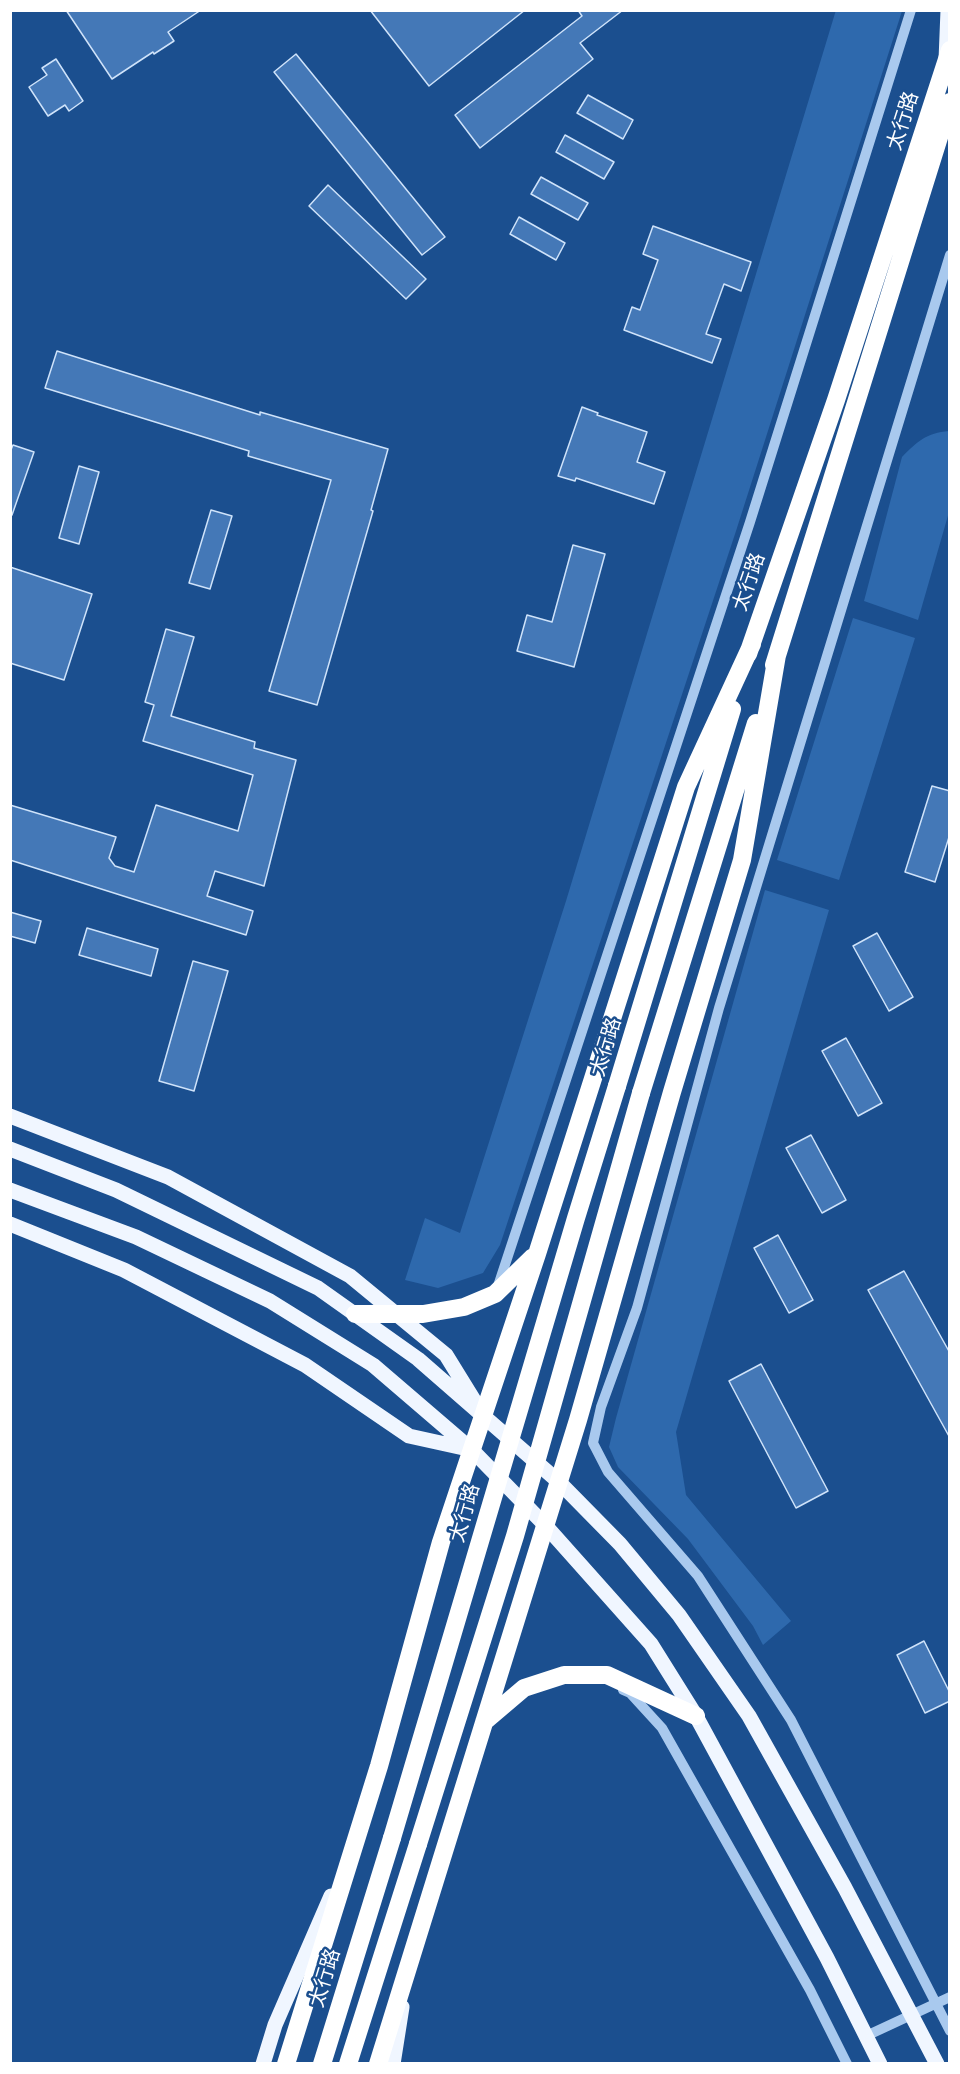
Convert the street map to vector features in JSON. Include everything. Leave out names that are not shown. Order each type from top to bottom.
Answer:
[{"type":"highway","name":"太行路","points":[[322,2064],[392,1838],[576,1218],[752,644],[836,400],[948,55]]},
{"type":"highway","name":"太行路","points":[[348,2064],[515,1536],[641,1093],[950,102]]},
{"type":"highway","points":[[286,2064],[378,1766],[441,1542],[537,1254],[686,787],[752,644]]},
{"type":"highway","points":[[378,2064],[559,1482],[742,860],[777,654]]},
{"type":"highway","points":[[355,1314],[423,1314],[464,1307],[495,1294],[537,1254]]},
{"type":"highway","points":[[484,1722],[524,1688],[564,1675],[607,1675],[696,1716]]},
{"type":"main road","points":[[948,10],[948,55]]},
{"type":"main road","points":[[10,1116],[168,1177],[350,1276],[446,1355],[483,1415]]},
{"type":"main road","points":[[10,1149],[116,1190],[318,1288],[418,1359],[559,1482],[620,1544],[679,1616],[749,1716],[845,1888],[937,2064]]},
{"type":"main road","points":[[10,1190],[136,1237],[270,1300],[372,1365],[472,1449],[545,1525],[651,1644],[696,1716],[827,1958],[880,2064]]},
{"type":"main road","points":[[10,1224],[124,1270],[306,1365],[409,1436],[472,1449]]},
{"type":"main road","points":[[263,2064],[275,2025],[355,1841]]},
{"type":"main road","points":[[393,2064],[410,1965]]},
{"type":"street","points":[[495,1294],[750,522],[911,10]]},
{"type":"street","points":[[950,255],[719,1008],[640,1297],[601,1407],[593,1443],[608,1472],[698,1576],[791,1720],[950,2031]]},
{"type":"street","points":[[580,1675],[630,1693],[662,1728],[810,1990],[847,2064]]},
{"type":"street","points":[[866,2036],[950,1997]]},
{"type":"shaded area","points":[[836,10],[902,11],[736,531],[500,1245],[483,1273],[438,1288],[405,1280],[425,1218],[460,1233],[566,901]]},
{"type":"shaded area","points":[[949,431],[949,512],[918,620],[864,601],[902,457],[923,439]]},
{"type":"shaded area","points":[[853,618],[915,638],[839,880],[777,860]]},
{"type":"shaded area","points":[[765,890],[829,910],[676,1432],[686,1495],[791,1621],[763,1645],[753,1626],[688,1539],[618,1467],[609,1447]]},
{"type":"building","points":[[66,10],[201,10],[168,32],[174,41],[112,79]]},
{"type":"building","points":[[370,10],[525,10],[429,86]]},
{"type":"building","points":[[578,10],[623,10],[580,43],[593,59],[480,148],[455,115],[582,16]]},
{"type":"building","points":[[296,54],[445,237],[422,255],[274,72]]},
{"type":"building","points":[[56,59],[83,101],[69,111],[65,105],[48,116],[29,87],[47,75],[42,68]]},
{"type":"building","points":[[588,95],[633,120],[623,139],[577,113]]},
{"type":"building","points":[[565,135],[614,162],[604,179],[556,152]]},
{"type":"building","points":[[541,177],[588,203],[578,220],[531,194]]},
{"type":"building","points":[[328,185],[426,279],[406,299],[309,206]]},
{"type":"building","points":[[519,217],[565,243],[556,260],[510,234]]},
{"type":"building","points":[[653,226],[751,262],[741,291],[724,284],[706,334],[721,339],[712,363],[624,330],[632,307],[640,310],[658,260],[643,254]]},
{"type":"building","points":[[57,351],[260,415],[260,412],[388,449],[371,510],[373,511],[317,705],[269,691],[331,480],[248,456],[249,451],[45,388]]},
{"type":"building","points":[[582,407],[598,413],[597,415],[647,432],[637,462],[665,472],[654,504],[576,478],[575,481],[558,476]]},
{"type":"building","points":[[13,445],[34,452],[12,515],[10,515],[10,452]]},
{"type":"building","points":[[79,466],[99,472],[79,544],[59,538]]},
{"type":"building","points":[[211,510],[232,516],[210,589],[189,583]]},
{"type":"building","points":[[573,545],[605,554],[574,667],[517,651],[527,615],[552,622]]},
{"type":"building","points":[[10,567],[92,594],[64,680],[10,663]]},
{"type":"building","points":[[166,629],[194,637],[171,716],[255,742],[254,748],[296,760],[264,886],[215,871],[207,896],[253,911],[246,935],[10,860],[10,805],[116,837],[109,858],[115,866],[134,872],[156,805],[238,831],[253,775],[143,741],[154,705],[145,702]]},
{"type":"building","points":[[932,786],[950,791],[950,834],[935,882],[905,872]]},
{"type":"building","points":[[10,912],[41,921],[35,943],[10,936]]},
{"type":"building","points":[[87,928],[158,949],[151,976],[79,955]]},
{"type":"building","points":[[877,933],[913,997],[889,1011],[853,946]]},
{"type":"building","points":[[193,961],[228,971],[194,1091],[159,1081]]},
{"type":"building","points":[[846,1038],[882,1103],[858,1116],[822,1051]]},
{"type":"building","points":[[811,1135],[846,1200],[822,1213],[786,1148]]},
{"type":"building","points":[[778,1235],[813,1300],[789,1313],[754,1248]]},
{"type":"building","points":[[904,1271],[950,1353],[950,1438],[868,1290]]},
{"type":"building","points":[[761,1364],[828,1491],[796,1508],[729,1381]]},
{"type":"building","points":[[924,1641],[950,1693],[950,1701],[925,1713],[897,1655]]}]
